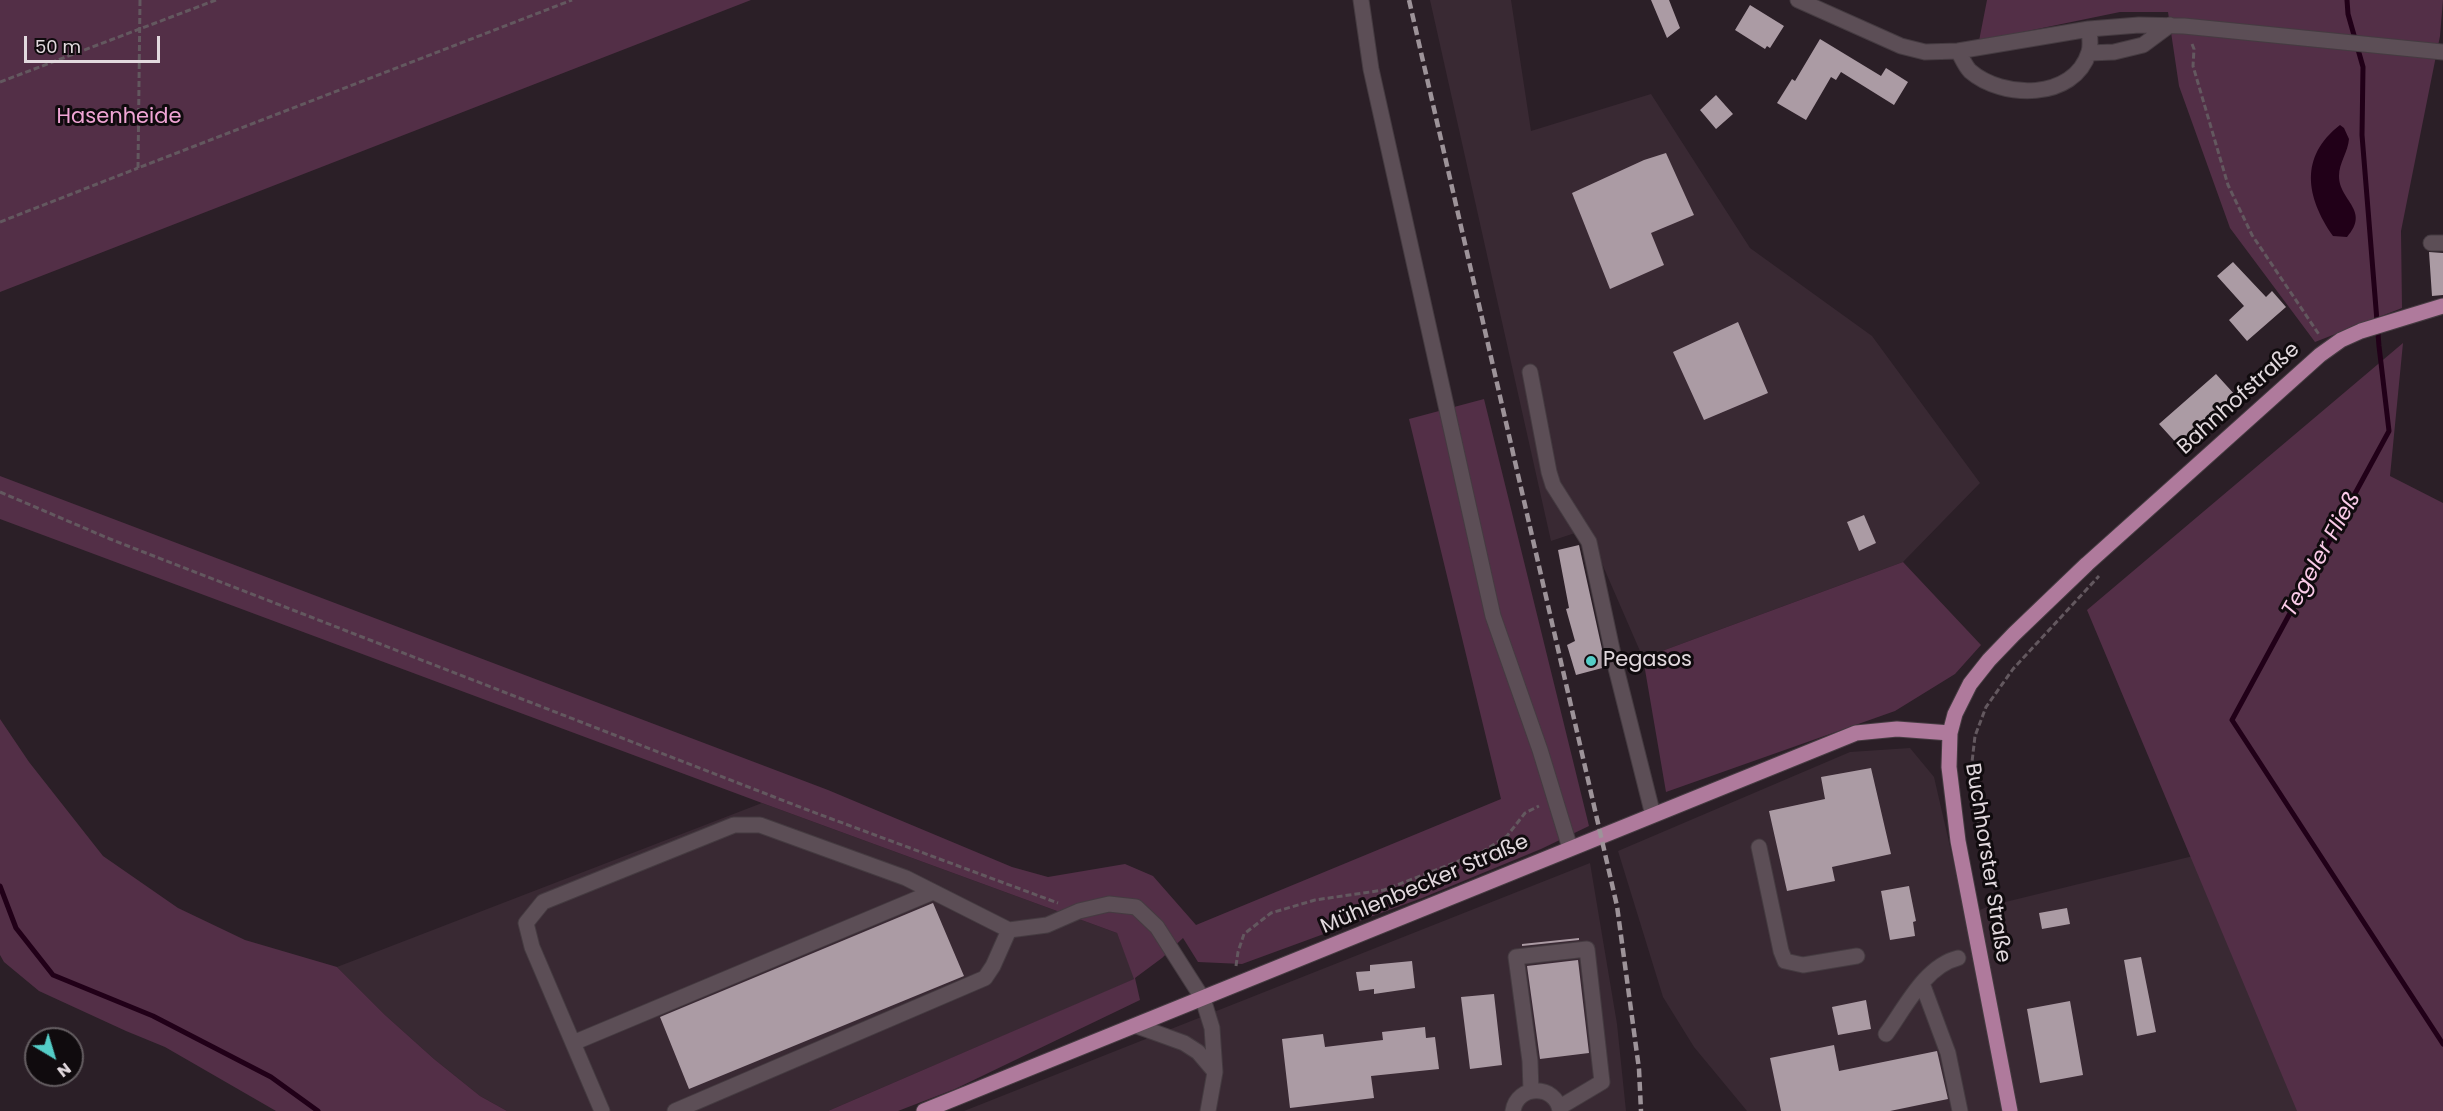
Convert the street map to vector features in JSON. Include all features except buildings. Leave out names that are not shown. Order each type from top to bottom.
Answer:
[{"type":"main road","name":"Bahnhofstraße","points":[[2087,564],[2290,380],[2329,348],[2361,331],[2443,306]]},
{"type":"main road","name":"Buchhorster Straße","points":[[2010,1111],[1958,841],[1949,767],[1950,733],[1962,699],[1981,670],[2087,564]]},
{"type":"main road","name":"Mühlenbecker Straße","points":[[924,1111],[1237,986],[1856,733],[1897,729],[1950,733]]},
{"type":"street","points":[[1361,0],[1371,69],[1493,616],[1540,750],[1570,848]]},
{"type":"street","points":[[1798,0],[1901,46],[1924,52],[1958,51],[2089,29],[2131,25],[2177,26],[2443,52]]},
{"type":"street","points":[[2089,53],[2114,52],[2143,45],[2177,26]]},
{"type":"street","points":[[1958,51],[1968,70],[1982,79],[2020,91],[2048,90],[2061,85],[2082,64],[2089,53],[2089,29]]},
{"type":"street","points":[[1530,372],[1553,485],[1588,542],[1616,668],[1653,815]]},
{"type":"street","points":[[602,1111],[532,947],[526,923],[543,902],[734,825],[759,825],[780,831],[906,878],[1009,930],[1047,925],[1079,910],[1109,904],[1136,907],[1157,927],[1203,999],[1212,1028],[1215,1072],[1208,1111]]},
{"type":"street","points":[[1759,847],[1785,961],[1803,965],[1857,956]]},
{"type":"street","points":[[573,1043],[933,892]]},
{"type":"street","points":[[675,1111],[985,978],[1009,930]]},
{"type":"street","points":[[1513,1111],[1514,1105],[1521,1096],[1531,1090],[1543,1091],[1553,1097],[1560,1109],[1602,1082],[1587,949],[1516,957],[1531,1090]]},
{"type":"street","points":[[1886,1034],[1923,983],[1946,961],[1958,958]]},
{"type":"street","points":[[1923,983],[1948,1053],[1960,1111]]},
{"type":"street","points":[[1137,1026],[1184,1043],[1198,1052],[1215,1072]]},
{"type":"street","points":[[1954,1111],[1956,1091]]},
{"type":"path","points":[[138,168],[140,0]]},
{"type":"path","points":[[0,82],[216,0]]},
{"type":"path","points":[[0,222],[572,0]]},
{"type":"path","points":[[2177,26],[2194,49],[2193,66],[2228,185],[2252,235],[2329,348]]},
{"type":"path","points":[[0,492],[110,539],[805,809],[1079,910]]},
{"type":"path","points":[[1984,880],[1972,762],[1975,736],[1986,706],[1998,687],[2068,607],[2100,578],[2087,564]]},
{"type":"path","points":[[1237,986],[1238,952],[1244,934],[1271,913],[1316,900],[1384,890],[1482,852],[1507,836],[1525,813],[1554,799]]},
{"type":"shaded area","points":[[1430,0],[1511,0],[1531,131],[1651,94],[1750,248],[1872,336],[1980,483],[1903,562],[1643,658],[1587,529],[1551,541]]},
{"type":"shaded area","points":[[2340,125],[2349,139],[2339,171],[2340,185],[2355,212],[2356,220],[2354,228],[2347,237],[2333,236],[2317,207],[2311,178],[2318,150],[2327,137]]},
{"type":"shaded area","points":[[1910,748],[1934,777],[1966,916],[1989,906],[2230,847],[2303,1111],[1747,1111],[1694,1047],[1663,997],[1618,851],[1850,752]]},
{"type":"shaded area","points":[[762,803],[1117,933],[1135,979],[828,1111],[507,1111],[480,1096],[434,1059],[337,967]]},
{"type":"shaded area","points":[[1590,863],[1617,1024],[1626,1111],[964,1111]]},
{"type":"green space","name":"Hasenheide","points":[[0,0],[751,0],[0,292]]},
{"type":"green space","points":[[1987,0],[2443,0],[2440,36],[2401,231],[2402,308],[2315,342],[2230,228],[2179,86],[2168,12],[2120,12],[1979,41]]},
{"type":"green space","points":[[2403,343],[2390,476],[2443,503],[2443,1111],[2297,1111],[2087,610]]},
{"type":"green space","points":[[1484,399],[1589,826],[1541,849],[1422,898],[1242,964],[1198,962],[1183,938],[1162,958],[1135,978],[1140,1000],[955,1089],[898,1111],[828,1111],[1134,979],[1117,933],[0,519],[0,476],[828,790],[1012,867],[1048,877],[1125,864],[1153,876],[1196,925],[1501,799],[1409,419]]},
{"type":"green space","points":[[1903,562],[1981,645],[1955,674],[1895,711],[1666,792],[1643,658]]},
{"type":"green space","points":[[0,719],[29,762],[103,856],[178,908],[245,940],[337,967],[434,1059],[480,1096],[507,1111],[276,1111],[165,1047],[39,991],[4,962],[0,955]]},
{"type":"waterway","name":"Tegeler Fließ","points":[[2347,0],[2348,14],[2363,67],[2362,135],[2379,346],[2389,431],[2232,720],[2443,1044]]},
{"type":"waterway","points":[[0,886],[16,928],[53,975],[153,1016],[271,1077],[318,1111]]},
{"type":"railway","points":[[1409,0],[1617,906],[1639,1069],[1641,1111]]},
{"type":"place","name":"Pegasos","points":[[1591,661]]}]
